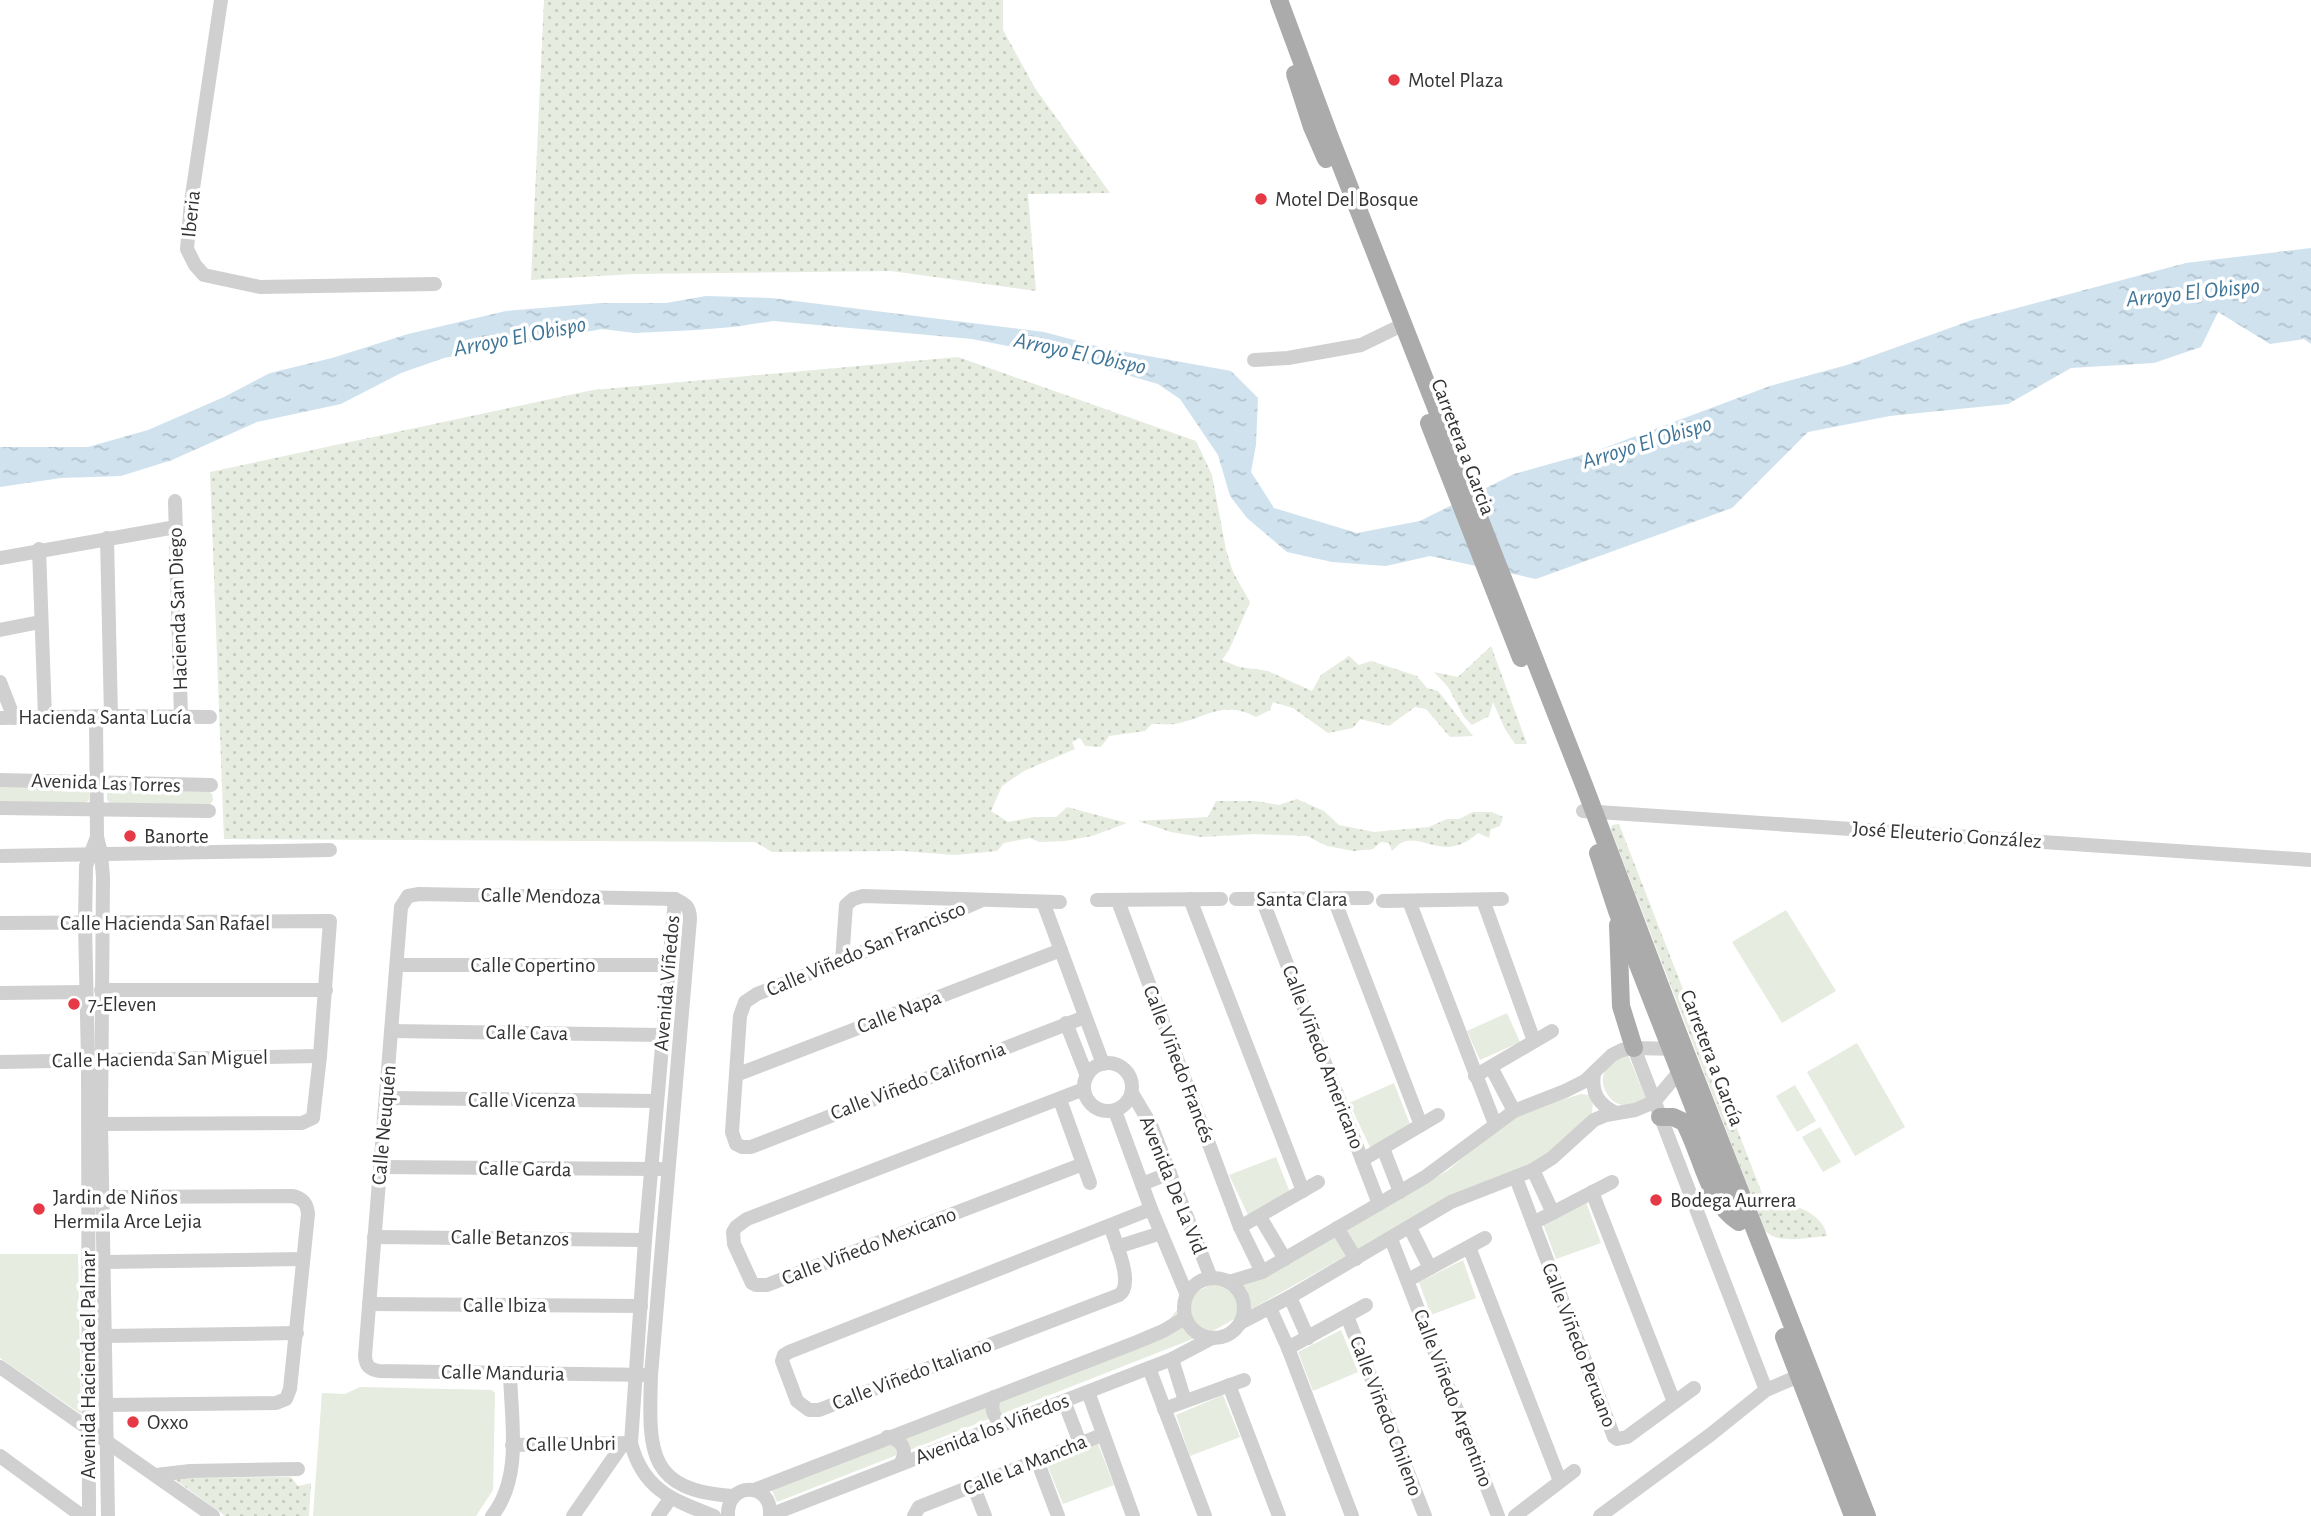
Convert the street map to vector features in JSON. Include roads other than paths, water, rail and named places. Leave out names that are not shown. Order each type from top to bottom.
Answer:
[{"type":"main road","name":"Carretera a Garcia","points":[[1266,0],[1312,127],[1461,488]]},
{"type":"main road","name":"Carretera a Garcia","points":[[1279,0],[1513,620]]},
{"type":"main road","name":"Carretera a García","points":[[1513,620],[1589,811],[1739,1222],[1867,1516]]},
{"type":"main road","points":[[1589,811],[1617,911],[1620,1006],[1634,1048]]},
{"type":"main road","name":"Carretera a García","points":[[1617,911],[1680,1057],[1805,1373],[1853,1516]]},
{"type":"main road","points":[[1657,1109],[1684,1122],[1717,1198],[1727,1213],[1739,1222]]},
{"type":"street","name":"Iberia","points":[[221,0],[191,202],[187,249],[195,265],[204,275],[261,287],[435,284]]},
{"type":"street","points":[[1254,360],[1288,358],[1361,345],[1394,329]]},
{"type":"street","name":"Hacienda San Diego","points":[[175,501],[181,717]]},
{"type":"street","points":[[0,558],[176,527]]},
{"type":"street","points":[[107,538],[111,716]]},
{"type":"street","points":[[39,550],[45,717]]},
{"type":"street","points":[[0,630],[40,622]]},
{"type":"street","points":[[0,681],[7,718]]},
{"type":"street","name":"Avenida Hacienda el Palmar","points":[[89,1516],[94,1061],[101,990],[102,924],[95,854],[96,716]]},
{"type":"street","name":"Hacienda Santa Lucía","points":[[7,718],[210,717]]},
{"type":"street","name":"Avenida Las Torres","points":[[0,780],[211,785]]},
{"type":"street","name":"Avenida Las Torres","points":[[0,808],[209,810]]},
{"type":"street","name":"José Eleuterio González","points":[[1589,811],[2311,860]]},
{"type":"street","points":[[0,856],[330,850]]},
{"type":"street","name":"Avenida Hacienda el Palmar","points":[[95,854],[86,866],[86,992],[101,1124],[108,1516]]},
{"type":"street","name":"Calle Mendoza","points":[[408,896],[419,894],[675,899]]},
{"type":"street","name":"Calle Neuquén","points":[[365,1356],[401,907],[408,896]]},
{"type":"street","points":[[842,961],[845,908],[852,899],[863,897],[1060,902]]},
{"type":"street","name":"Santa Clara","points":[[1191,899],[1367,898]]},
{"type":"street","name":"Avenida Viñedos","points":[[714,1516],[670,1499],[658,1490],[627,1444],[675,899],[687,905],[690,919],[651,1375],[649,1432],[654,1452],[663,1468],[681,1485],[712,1494],[734,1496]]},
{"type":"street","points":[[1097,900],[1191,899],[1298,1194]]},
{"type":"street","name":"Calle Viñedo Americano","points":[[1262,899],[1362,1160],[1438,1115]]},
{"type":"street","points":[[1334,899],[1421,1125]]},
{"type":"street","points":[[1383,901],[1502,899]]},
{"type":"street","points":[[1483,900],[1534,1041]]},
{"type":"street","name":"Calle Viñedo San Francisco","points":[[751,1147],[736,1144],[732,1137],[740,1016],[745,1002],[757,994],[842,961],[980,901]]},
{"type":"street","name":"Calle Viñedo Francés","points":[[1118,901],[1240,1227],[1262,1272]]},
{"type":"street","points":[[1409,901],[1495,1124]]},
{"type":"street","points":[[1044,902],[1103,1064]]},
{"type":"street","name":"Calle Hacienda San Rafael","points":[[0,923],[330,921],[326,990]]},
{"type":"street","name":"Calle Napa","points":[[736,1075],[1061,950]]},
{"type":"street","name":"Calle Copertino","points":[[397,965],[669,965]]},
{"type":"street","points":[[101,990],[326,990],[313,1118],[302,1123],[101,1124]]},
{"type":"street","points":[[0,993],[86,992]]},
{"type":"street","name":"Calle Viñedo California","points":[[751,1147],[1085,1017]]},
{"type":"street","points":[[1066,1023],[1087,1089],[1101,1110],[1115,1111],[1126,1104],[1132,1093],[1128,1073],[1117,1065],[1097,1066],[1087,1089]]},
{"type":"street","name":"Calle Cava","points":[[391,1031],[662,1035]]},
{"type":"street","points":[[1475,1076],[1552,1031]]},
{"type":"street","points":[[1634,1048],[1766,1390]]},
{"type":"street","points":[[1229,1282],[1262,1272],[1400,1192],[1439,1167],[1514,1111],[1575,1087],[1612,1055],[1622,1050],[1634,1048],[1680,1057],[1657,1109]]},
{"type":"street","name":"Calle Hacienda San Miguel","points":[[0,1062],[320,1056]]},
{"type":"street","points":[[1490,1067],[1514,1111]]},
{"type":"street","points":[[1594,1073],[1593,1086],[1597,1098],[1605,1108],[1616,1113]]},
{"type":"street","name":"Calle Viñedo Mexicano","points":[[1083,1164],[767,1285],[752,1283],[734,1244],[733,1232],[747,1219],[1063,1106],[1087,1089]]},
{"type":"street","name":"Avenida De La Vid","points":[[1132,1093],[1150,1125],[1211,1278]]},
{"type":"street","name":"Calle Vicenza","points":[[386,1098],[657,1101]]},
{"type":"street","points":[[1063,1106],[1090,1182]]},
{"type":"street","points":[[1242,1322],[1245,1309],[1242,1296],[1235,1285],[1211,1278],[1197,1283],[1187,1294],[1185,1318],[1193,1330],[1212,1338],[1229,1334],[1242,1322],[1466,1195],[1534,1171],[1594,1120],[1616,1113],[1657,1109]]},
{"type":"street","name":"Avenida De La Vid","points":[[1115,1111],[1151,1209],[1187,1294]]},
{"type":"street","points":[[1383,1148],[1400,1192]]},
{"type":"street","points":[[1362,1160],[1379,1204]]},
{"type":"street","name":"Calle Garda","points":[[380,1167],[669,1169]]},
{"type":"street","points":[[1534,1171],[1553,1213]]},
{"type":"street","points":[[1142,1184],[1170,1173]]},
{"type":"street","name":"Calle Viñedo Peruano","points":[[1516,1178],[1614,1437],[1627,1437],[1693,1388]]},
{"type":"street","points":[[1240,1227],[1318,1182]]},
{"type":"street","points":[[1534,1223],[1612,1182]]},
{"type":"street","points":[[1592,1192],[1674,1402]]},
{"type":"street","points":[[103,1197],[292,1196],[301,1198],[308,1209],[290,1389],[286,1399],[276,1403],[105,1405]]},
{"type":"street","name":"Calle Viñedo Italiano","points":[[1110,1225],[1127,1282],[1124,1291],[1119,1295],[819,1410],[808,1410],[797,1401],[782,1361],[784,1355],[789,1352],[1110,1225],[1151,1209]]},
{"type":"street","points":[[1260,1217],[1284,1259]]},
{"type":"street","points":[[1337,1228],[1356,1259]]},
{"type":"street","points":[[1410,1228],[1430,1268]]},
{"type":"street","points":[[1117,1247],[1161,1233]]},
{"type":"street","name":"Calle Betanzos","points":[[374,1237],[645,1240]]},
{"type":"street","points":[[1408,1280],[1485,1238]]},
{"type":"street","name":"Calle Viñedo Argentino","points":[[1391,1239],[1498,1516]]},
{"type":"street","points":[[1469,1247],[1560,1481]]},
{"type":"street","points":[[104,1262],[303,1259]]},
{"type":"street","points":[[1290,1297],[1308,1338]]},
{"type":"street","name":"Calle Ibiza","points":[[369,1304],[641,1306]]},
{"type":"street","name":"Calle Viñedo Chileno","points":[[1288,1348],[1366,1306]]},
{"type":"street","points":[[1270,1308],[1352,1516]]},
{"type":"street","name":"Calle Viñedo Chileno","points":[[1347,1316],[1425,1516]]},
{"type":"street","name":"Avenida los Viñedos","points":[[734,1496],[1137,1342],[1185,1318]]},
{"type":"street","points":[[105,1336],[296,1333]]},
{"type":"street","name":"Avenida los Viñedos","points":[[770,1516],[1172,1359],[1212,1338]]},
{"type":"street","name":"Calle Manduria","points":[[365,1356],[369,1368],[379,1371],[651,1375]]},
{"type":"street","points":[[1172,1359],[1185,1401]]},
{"type":"street","points":[[0,1367],[213,1516]]},
{"type":"street","points":[[1149,1368],[1205,1516]]},
{"type":"street","points":[[497,1514],[508,1489],[511,1466],[510,1373]]},
{"type":"street","points":[[1600,1516],[1766,1390],[1805,1373]]},
{"type":"street","points":[[1164,1409],[1244,1380]]},
{"type":"street","points":[[1229,1385],[1279,1516]]},
{"type":"street","points":[[1088,1392],[1133,1516]]},
{"type":"street","points":[[994,1397],[992,1410],[1003,1425]]},
{"type":"street","points":[[1064,1401],[1080,1443]]},
{"type":"street","name":"Calle La Mancha","points":[[914,1516],[919,1507],[1102,1434]]},
{"type":"street","points":[[887,1437],[897,1439],[903,1446],[905,1455],[900,1464]]},
{"type":"street","points":[[573,1516],[627,1444]]},
{"type":"street","name":"Calle Unbri","points":[[512,1445],[627,1444]]},
{"type":"street","points":[[0,1456],[82,1516]]},
{"type":"street","points":[[1037,1460],[1058,1516]]},
{"type":"street","points":[[156,1475],[190,1471],[298,1469]]},
{"type":"street","points":[[1515,1516],[1574,1471]]},
{"type":"street","points":[[973,1485],[985,1516]]},
{"type":"street","points":[[754,1490],[765,1497],[771,1509],[770,1516]]},
{"type":"street","points":[[728,1516],[734,1496]]},
{"type":"street","points":[[658,1516],[670,1499]]},
{"type":"water","name":"Arroyo El Obispo","points":[[2311,248],[2311,344],[2304,339],[2270,344],[2218,312],[2201,347],[2154,363],[2071,368],[2008,404],[1890,416],[1808,432],[1732,508],[1536,579],[1430,556],[1386,566],[1332,562],[1287,552],[1247,518],[1230,496],[1218,455],[1180,399],[1158,384],[1064,357],[972,339],[773,321],[733,327],[635,333],[602,329],[444,358],[401,373],[341,404],[257,422],[172,460],[121,476],[61,478],[0,487],[0,447],[88,447],[148,430],[224,397],[270,373],[332,358],[408,334],[506,311],[601,303],[666,303],[706,296],[771,298],[1044,332],[1104,348],[1231,371],[1258,398],[1256,445],[1251,472],[1274,508],[1357,533],[1420,521],[1514,474],[1596,451],[1770,386],[1847,365],[1972,320],[2186,263]]},
{"type":"place","name":"Motel Plaza","points":[[1394,80]]},
{"type":"place","name":"Motel Del Bosque","points":[[1261,199]]},
{"type":"place","name":"Banorte","points":[[130,836]]},
{"type":"place","name":"7-Eleven","points":[[74,1004]]},
{"type":"place","name":"Bodega Aurrera","points":[[1656,1200]]},
{"type":"place","name":"Jardin de Niños Hermila Arce Lejia","points":[[39,1209]]},
{"type":"place","name":"Oxxo","points":[[133,1422]]}]
